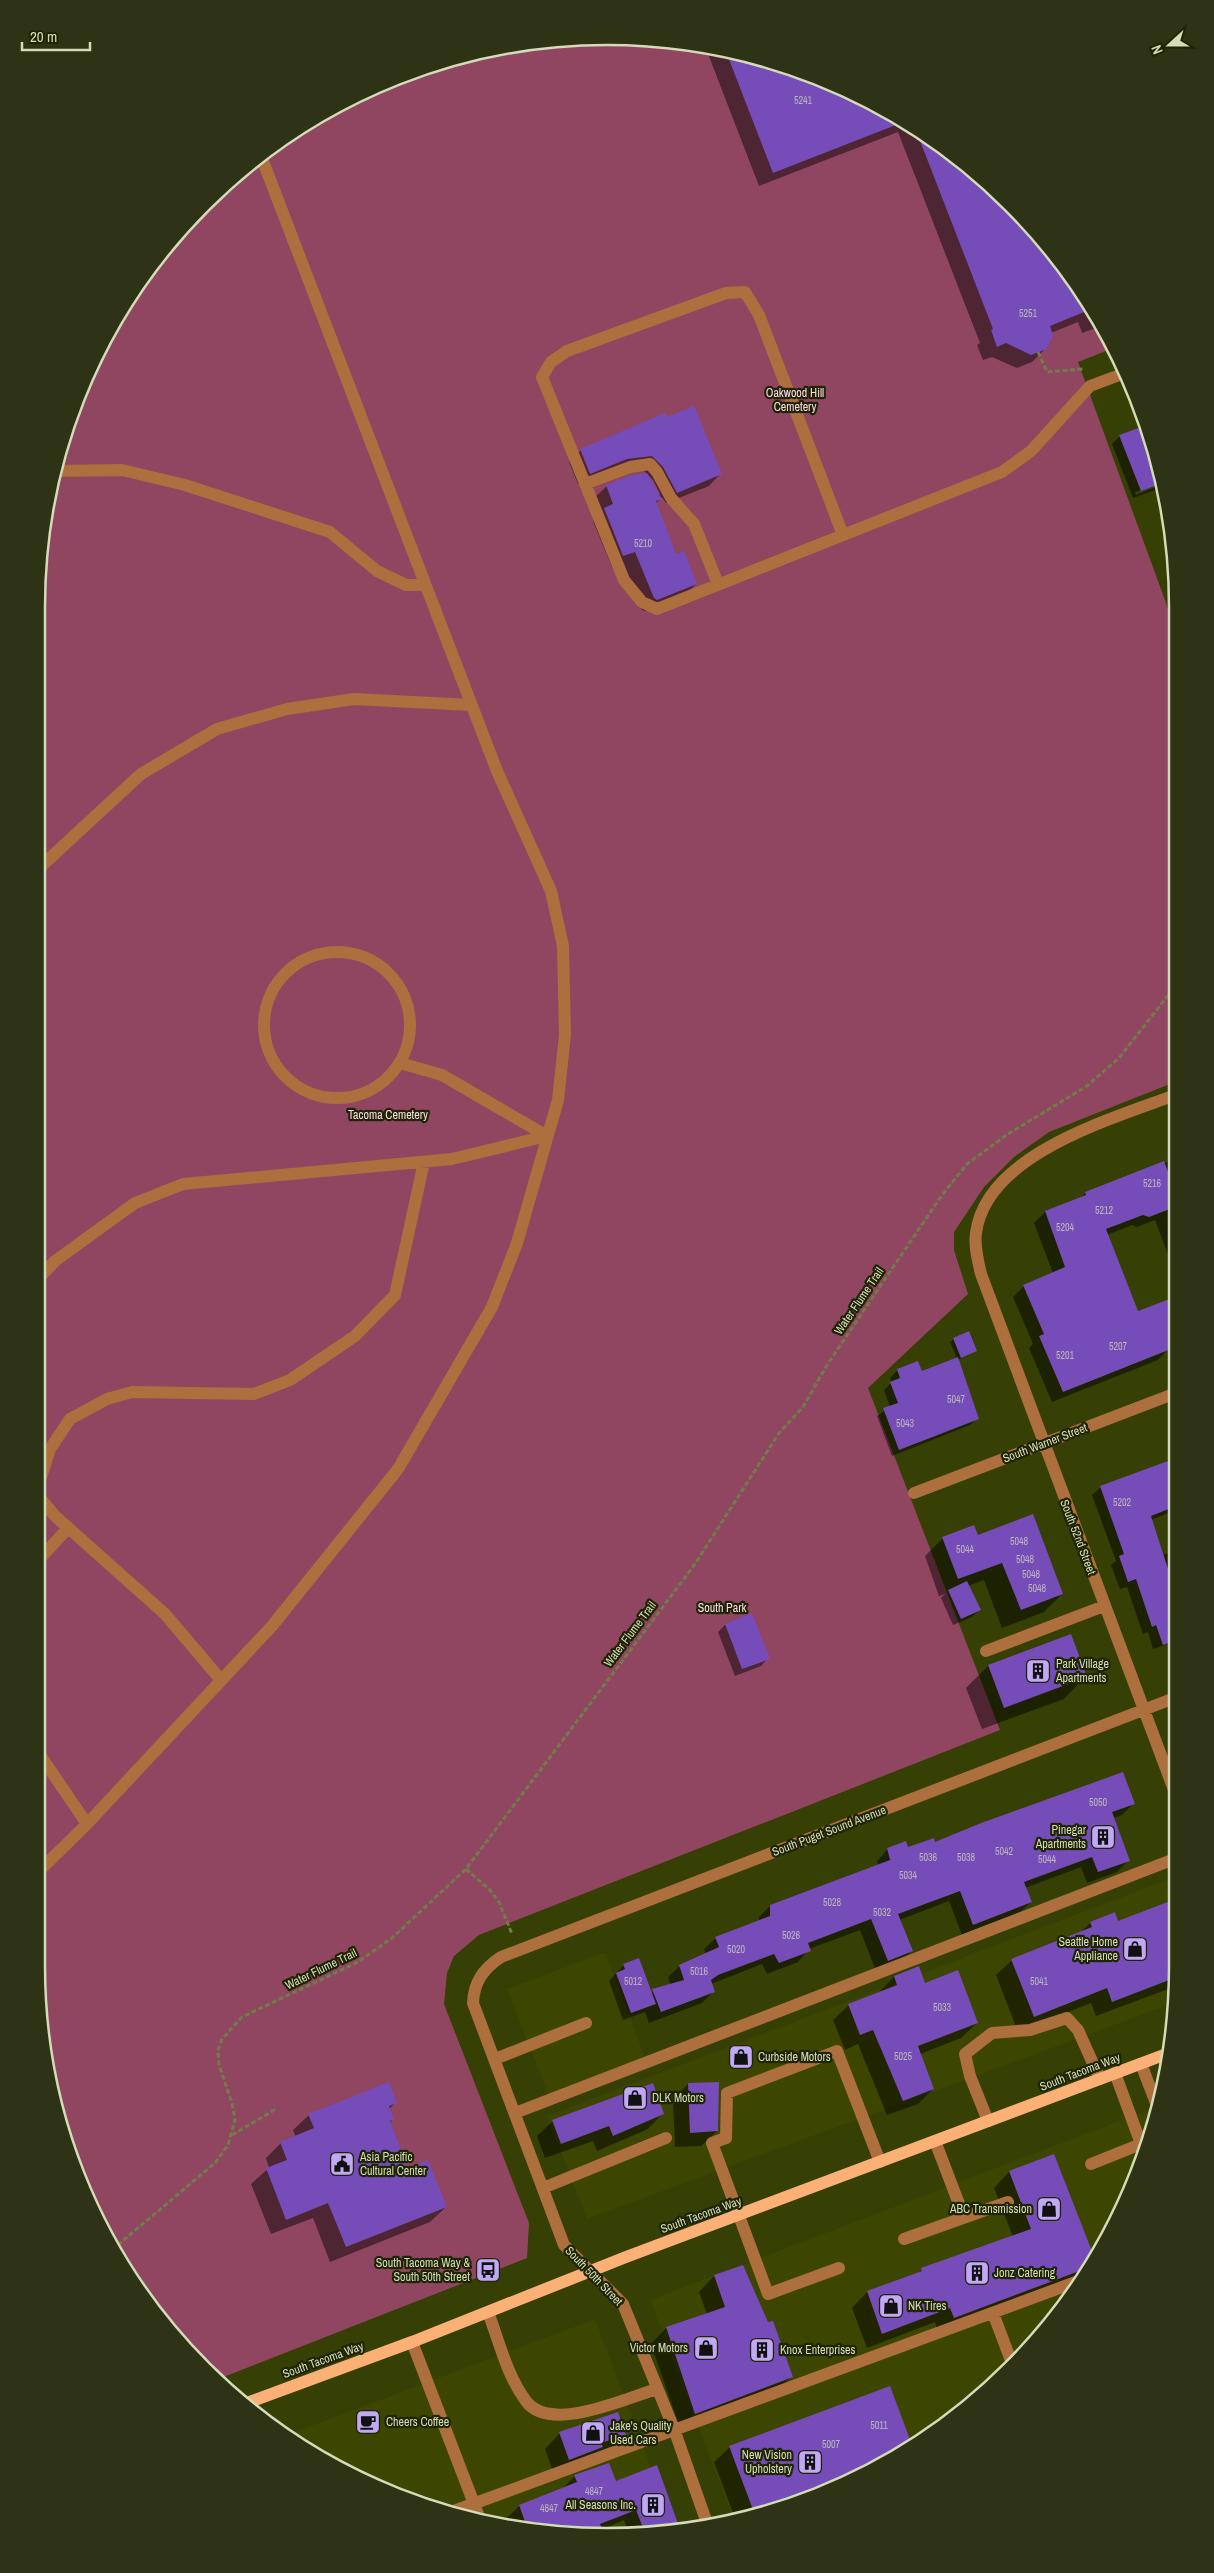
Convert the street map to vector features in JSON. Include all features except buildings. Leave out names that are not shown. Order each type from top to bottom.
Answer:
[{"type":"main road","name":"South Tacoma Way","points":[[251,2401],[412,2342],[591,2271],[1161,2056]]},
{"type":"street","points":[[45,1865],[87,1824],[272,1626],[398,1469],[492,1307],[517,1243],[558,1100],[565,1035],[563,946],[550,891],[471,704],[263,162]]},
{"type":"street","points":[[843,535],[759,315],[745,292],[726,292],[567,351],[550,362],[542,377],[624,580],[642,602],[656,609],[718,584],[843,535],[1002,472],[1031,451],[1090,386],[1119,375]]},
{"type":"street","points":[[585,484],[630,467],[650,464],[657,472],[671,498],[694,524],[718,584]]},
{"type":"street","points":[[62,471],[122,470],[185,485],[330,532],[377,571],[406,585],[426,585]]},
{"type":"street","points":[[45,863],[141,774],[217,729],[287,709],[354,698],[471,704]]},
{"type":"street","points":[[344,952],[375,962],[399,985],[406,1000],[410,1032],[400,1063],[390,1076],[377,1087],[354,1096],[330,1098],[314,1095],[299,1088],[286,1078],[268,1050],[264,1018],[268,1002],[275,987],[285,974],[297,964],[320,954],[344,952]]},
{"type":"street","points":[[400,1063],[442,1075],[547,1136]]},
{"type":"street","name":"South 52nd Street","points":[[1169,1097],[1060,1140],[1041,1150],[1012,1172],[986,1204],[979,1219],[976,1234],[981,1274],[1169,1777]]},
{"type":"street","points":[[45,1272],[55,1261],[135,1203],[183,1184],[452,1159],[547,1136]]},
{"type":"street","points":[[45,1465],[50,1449],[70,1420],[107,1399],[132,1392],[254,1394],[290,1380],[356,1336],[395,1295],[424,1162]]},
{"type":"street","name":"South Warner Street","points":[[914,1492],[1169,1396]]},
{"type":"street","points":[[45,1504],[68,1528],[165,1614],[221,1680]]},
{"type":"street","points":[[45,1553],[68,1528]]},
{"type":"street","points":[[986,1651],[1104,1606]]},
{"type":"street","name":"South Puget Sound Avenue","points":[[484,1970],[501,1957],[1169,1700]]},
{"type":"street","points":[[45,1762],[87,1824]]},
{"type":"street","points":[[515,2112],[1169,1861]]},
{"type":"street","name":"South 50th Street","points":[[484,1970],[474,1988],[473,2004],[564,2245],[623,2304],[674,2429],[705,2519]]},
{"type":"street","points":[[988,2121],[970,2076],[965,2054],[992,2032],[1030,2030],[1067,2018],[1078,2030],[1100,2079]]},
{"type":"street","points":[[495,2059],[586,2023]]},
{"type":"street","points":[[839,2268],[768,2294],[712,2143],[726,2138],[727,2093],[837,2051],[880,2162]]},
{"type":"street","points":[[1141,2064],[1153,2096]]},
{"type":"street","points":[[1115,2074],[1140,2142]]},
{"type":"street","points":[[543,2188],[666,2138]]},
{"type":"street","points":[[936,2141],[964,2217]]},
{"type":"street","points":[[1091,2164],[1140,2144]]},
{"type":"street","points":[[904,2239],[1008,2202]]},
{"type":"street","points":[[461,2509],[1070,2284]]},
{"type":"street","points":[[488,2312],[513,2376],[526,2403],[548,2415],[567,2416],[657,2389]]},
{"type":"street","points":[[993,2313],[1010,2357]]},
{"type":"street","points":[[412,2342],[479,2513]]},
{"type":"path","points":[[1038,352],[1047,372],[1086,369]]},
{"type":"path","name":"Water Flume Trail","points":[[119,2244],[215,2163],[228,2145],[235,2120],[232,2103],[219,2065],[218,2050],[222,2040],[242,2017],[358,1962],[385,1943],[466,1868],[694,1564],[780,1433],[803,1407],[827,1365],[942,1194],[967,1164],[1008,1134],[1087,1086],[1100,1075],[1119,1058],[1169,994]]},
{"type":"path","points":[[466,1868],[490,1889],[499,1902],[519,1950]]},
{"type":"path","points":[[231,2136],[276,2109]]},
{"type":"shaded area","points":[[1169,1879],[1168,2005],[587,2219],[547,2116]]},
{"type":"shaded area","points":[[605,1952],[645,2057],[548,2094],[507,1989]]},
{"type":"shaded area","points":[[1150,2109],[1139,2147],[1111,2215],[1094,2247],[1074,2278],[1030,2337],[978,2389],[919,2433],[888,2453],[856,2470],[788,2498],[732,2514],[650,2300]]},
{"type":"shaded area","points":[[595,2319],[672,2524],[644,2527],[570,2527],[497,2517],[462,2509],[426,2498],[358,2470],[326,2453],[294,2432]]},
{"type":"green space","points":[[570,46],[644,46],[717,56],[788,75],[856,103],[888,120],[919,140],[978,184],[1030,236],[1074,295],[1107,351],[1078,362],[1169,611],[1169,1084],[1049,1132],[1014,1157],[984,1187],[954,1232],[954,1250],[968,1294],[868,1388],[1000,1730],[479,1935],[454,1956],[447,1973],[444,2004],[529,2223],[527,2258],[224,2377],[184,2337],[161,2308],[120,2247],[88,2181],[64,2111],[50,2039],[46,2003],[45,1966],[46,570],[56,497],[64,462],[75,426],[103,358],[120,326],[161,265],[184,236],[236,184],[265,161],[326,120],[358,103],[426,75],[462,64],[534,50]]},
{"type":"place","name":"Park Village Apartments","points":[[1038,1671]]},
{"type":"place","name":"Pinegar Apartments","points":[[1103,1837]]},
{"type":"place","name":"Seattle Home Appliance","points":[[1135,1949]]},
{"type":"place","name":"Curbside Motors","points":[[741,2057]]},
{"type":"place","name":"DLK Motors","points":[[635,2098]]},
{"type":"place","name":"Asia Pacific Cultural Center","points":[[342,2164]]},
{"type":"place","name":"ABC Transmission","points":[[1049,2209]]},
{"type":"place","name":"South Tacoma Way & South 50th Street","points":[[488,2270]]},
{"type":"place","name":"Jonz Catering","points":[[977,2273]]},
{"type":"place","name":"NK Tires","points":[[891,2306]]},
{"type":"place","name":"Victor Motors","points":[[706,2348]]},
{"type":"place","name":"Knox Enterprises","points":[[762,2350]]},
{"type":"place","name":"Cheers Coffee","points":[[368,2422]]},
{"type":"place","name":"Jake's Quality Used Cars","points":[[593,2433]]},
{"type":"place","name":"New Vision Upholstery","points":[[810,2462]]},
{"type":"place","name":"All Seasons Inc.","points":[[653,2505]]},
{"type":"park label","name":"Oakwood Hill Cemetery","points":[[795,400]]},
{"type":"park label","name":"Tacoma Cemetery","points":[[388,1115]]},
{"type":"park label","name":"South Park","points":[[722,1608]]}]
